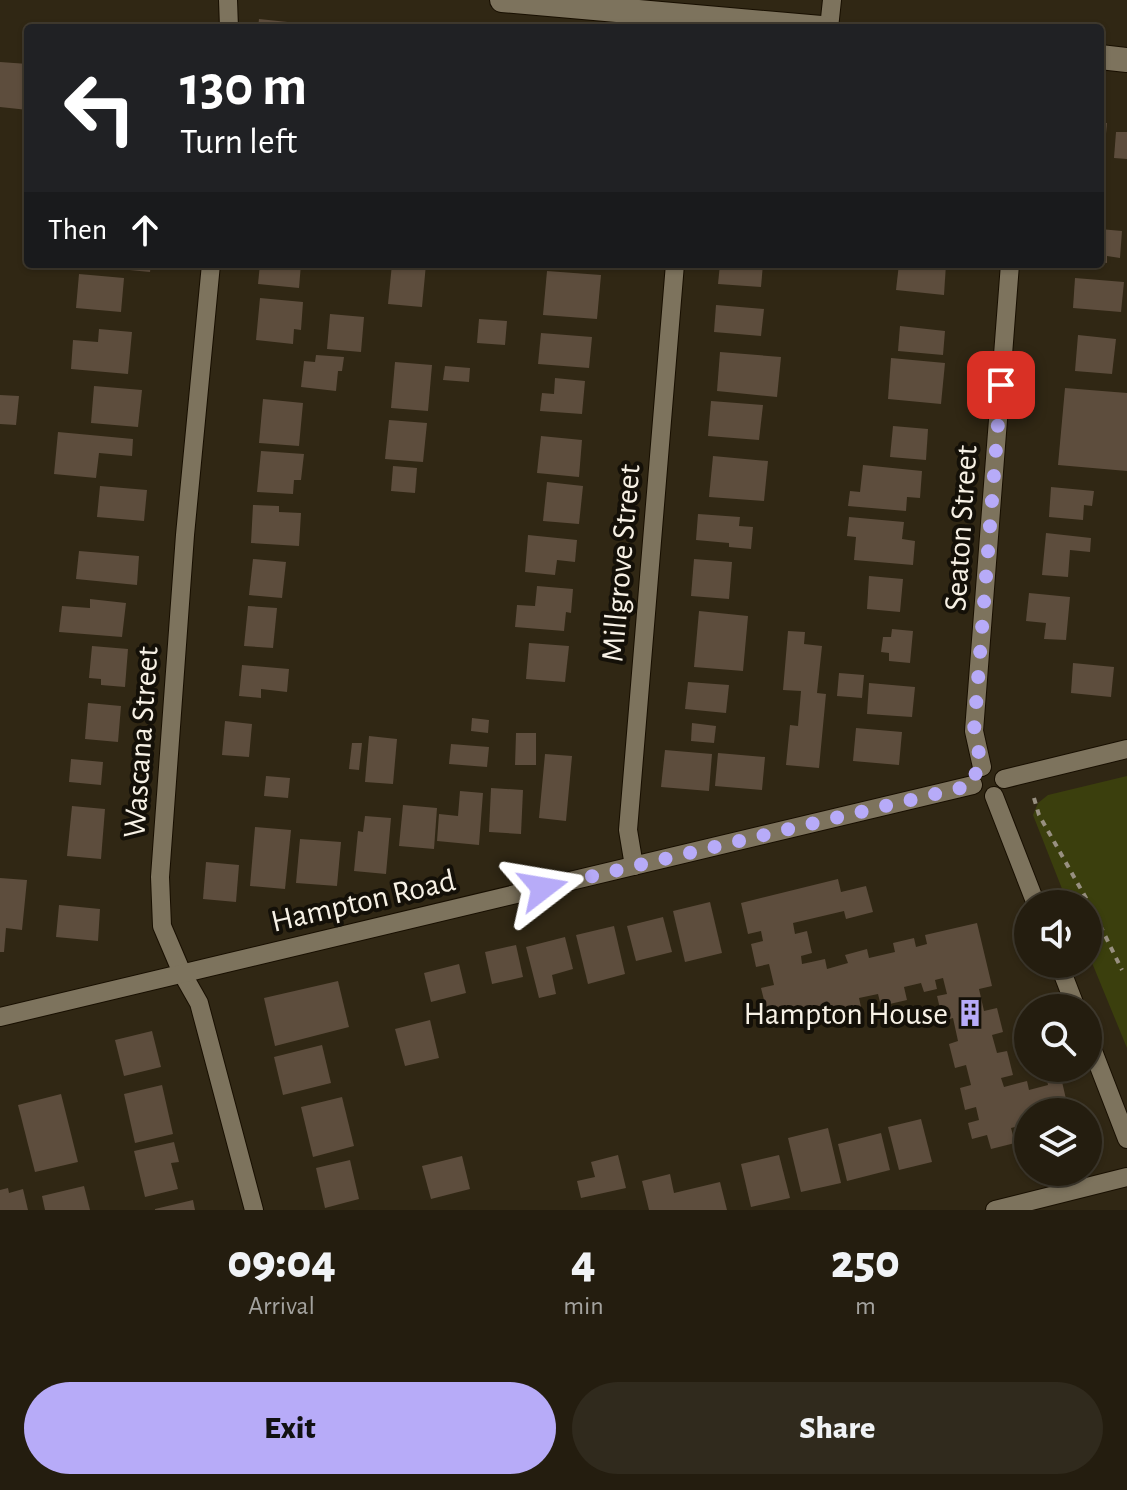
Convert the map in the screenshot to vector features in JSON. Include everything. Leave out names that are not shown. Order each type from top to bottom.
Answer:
[{"type":"main road","points":[[516,1],[737,24]]},
{"type":"main road","points":[[1104,57],[1127,60]]},
{"type":"street","points":[[228,0],[229,24]]},
{"type":"street","points":[[829,24],[832,0]]},
{"type":"street","name":"Wascana Street","points":[[211,268],[185,535],[160,877],[162,926],[199,1003],[254,1210]]},
{"type":"street","name":"Millgrove Street","points":[[634,866],[628,830],[675,268]]},
{"type":"street","name":"Seaton Street","points":[[982,767],[974,731],[1010,268]]},
{"type":"street","points":[[1004,779],[1127,749]]},
{"type":"street","points":[[982,767],[994,767],[1004,779],[1001,790],[994,796],[979,794],[973,785],[976,772],[982,767]]},
{"type":"street","name":"Hampton Road","points":[[0,1017],[973,785]]},
{"type":"street","points":[[994,796],[1031,890]]},
{"type":"street","points":[[1102,1074],[1127,1139]]},
{"type":"street","points":[[995,1210],[1127,1177]]},
{"type":"path","points":[[1034,798],[1039,815],[1091,907],[1122,970]]},
{"type":"green space","points":[[1127,776],[1127,1048],[1098,978],[1102,978],[1102,890],[1062,890],[1033,815],[1038,803],[1048,795]]},
{"type":"building","points":[[259,19],[307,24],[258,24]]},
{"type":"building","points":[[0,62],[24,64],[24,110],[0,107]]},
{"type":"building","points":[[1104,123],[1107,123],[1104,155]]},
{"type":"building","points":[[1116,132],[1127,132],[1127,159],[1114,158]]},
{"type":"building","points":[[1104,229],[1122,231],[1120,258],[1107,256],[1107,263],[1104,263]]},
{"type":"building","points":[[109,268],[150,268],[150,272]]},
{"type":"building","points":[[260,268],[301,268],[299,288],[258,284]]},
{"type":"building","points":[[392,268],[426,268],[422,307],[388,304]]},
{"type":"building","points":[[720,268],[763,268],[761,287],[718,284]]},
{"type":"building","points":[[899,268],[946,268],[944,295],[896,290]]},
{"type":"building","points":[[547,271],[601,275],[597,319],[543,315]]},
{"type":"building","points":[[79,274],[124,278],[121,312],[76,308]]},
{"type":"building","points":[[1075,278],[1124,282],[1121,312],[1073,308]]},
{"type":"building","points":[[260,298],[303,302],[301,330],[294,329],[293,344],[256,340]]},
{"type":"building","points":[[716,305],[764,309],[761,336],[714,332]]},
{"type":"building","points":[[330,314],[364,317],[361,352],[327,349]]},
{"type":"building","points":[[479,319],[507,321],[505,345],[477,343]]},
{"type":"building","points":[[900,326],[945,331],[943,355],[898,351]]},
{"type":"building","points":[[99,329],[132,332],[128,374],[71,369],[73,340],[98,342]]},
{"type":"building","points":[[541,333],[592,337],[589,368],[538,364]]},
{"type":"building","points":[[1078,335],[1116,339],[1112,374],[1075,371]]},
{"type":"building","points":[[720,352],[781,357],[777,397],[717,391]]},
{"type":"building","points":[[316,355],[344,357],[342,371],[338,371],[336,391],[301,387],[304,361],[315,362]]},
{"type":"building","points":[[891,358],[945,363],[941,404],[888,399]]},
{"type":"building","points":[[395,362],[432,365],[428,411],[391,408]]},
{"type":"building","points":[[445,366],[470,368],[469,382],[443,380]]},
{"type":"building","points":[[555,378],[585,381],[582,414],[540,411],[542,393],[554,394]]},
{"type":"building","points":[[94,386],[142,390],[138,427],[91,423]]},
{"type":"building","points":[[1065,388],[1127,393],[1127,471],[1058,465]]},
{"type":"building","points":[[0,395],[19,396],[16,425],[0,424]]},
{"type":"building","points":[[263,399],[303,403],[299,446],[259,443]]},
{"type":"building","points":[[711,401],[763,405],[759,440],[708,436]]},
{"type":"building","points":[[389,420],[427,423],[423,462],[385,459]]},
{"type":"building","points":[[893,426],[928,429],[926,460],[890,457]]},
{"type":"building","points":[[58,432],[133,439],[132,456],[99,453],[96,478],[54,474]]},
{"type":"building","points":[[541,436],[582,440],[579,477],[537,473]]},
{"type":"building","points":[[261,451],[304,454],[301,480],[294,480],[293,494],[257,492]]},
{"type":"building","points":[[713,456],[768,461],[764,501],[709,497]]},
{"type":"building","points":[[863,465],[922,471],[920,498],[907,497],[906,511],[848,506],[850,491],[860,492]]},
{"type":"building","points":[[393,466],[417,468],[415,493],[391,491]]},
{"type":"building","points":[[547,482],[583,486],[579,524],[543,521]]},
{"type":"building","points":[[100,486],[147,490],[144,521],[97,517]]},
{"type":"building","points":[[1051,487],[1094,491],[1092,506],[1084,505],[1083,520],[1049,517]]},
{"type":"building","points":[[253,505],[279,506],[279,512],[301,513],[299,546],[251,543]]},
{"type":"building","points":[[698,514],[740,517],[739,526],[753,527],[751,549],[696,540]]},
{"type":"building","points":[[849,517],[904,522],[902,539],[915,541],[913,565],[854,560],[856,537],[847,536]]},
{"type":"building","points":[[1046,533],[1091,538],[1090,552],[1070,550],[1068,577],[1042,575]]},
{"type":"building","points":[[528,535],[577,540],[575,562],[557,560],[555,575],[525,572]]},
{"type":"building","points":[[79,551],[139,556],[137,585],[76,579]]},
{"type":"building","points":[[253,559],[286,562],[282,598],[249,595]]},
{"type":"building","points":[[694,559],[732,562],[729,599],[691,596]]},
{"type":"building","points":[[869,576],[903,579],[900,612],[867,609]]},
{"type":"building","points":[[537,586],[573,589],[571,613],[566,612],[564,631],[515,627],[517,605],[535,606]]},
{"type":"building","points":[[1029,593],[1070,597],[1066,640],[1044,639],[1046,623],[1026,621]]},
{"type":"building","points":[[90,599],[126,603],[122,637],[59,632],[62,606],[90,608]]},
{"type":"building","points":[[248,606],[277,608],[273,648],[244,646]]},
{"type":"building","points":[[699,611],[748,616],[743,671],[694,667]]},
{"type":"building","points":[[892,629],[913,631],[910,663],[889,661],[889,653],[881,652],[883,637],[891,637]]},
{"type":"building","points":[[788,631],[805,632],[804,644],[822,646],[817,693],[826,694],[819,768],[786,765],[790,725],[798,726],[801,691],[783,690]]},
{"type":"building","points":[[529,643],[569,646],[565,682],[526,679]]},
{"type":"building","points":[[92,646],[128,649],[125,687],[101,685],[101,679],[89,678]]},
{"type":"building","points":[[1073,663],[1114,667],[1111,697],[1071,693]]},
{"type":"building","points":[[242,665],[289,669],[287,692],[261,689],[261,698],[239,696]]},
{"type":"building","points":[[839,673],[864,675],[862,698],[837,696]]},
{"type":"building","points":[[688,682],[729,685],[726,713],[685,709]]},
{"type":"building","points":[[869,683],[915,687],[912,717],[867,714]]},
{"type":"building","points":[[88,703],[121,706],[118,742],[85,739]]},
{"type":"building","points":[[472,718],[489,720],[488,733],[471,731]]},
{"type":"building","points":[[225,721],[252,724],[249,757],[222,755]]},
{"type":"building","points":[[692,723],[716,726],[714,743],[691,741]]},
{"type":"building","points":[[856,728],[902,732],[899,765],[853,761]]},
{"type":"building","points":[[516,733],[536,733],[536,765],[515,765]]},
{"type":"building","points":[[369,736],[397,739],[393,784],[365,782]]},
{"type":"building","points":[[352,743],[362,743],[359,770],[349,769]]},
{"type":"building","points":[[451,744],[489,747],[487,767],[449,764]]},
{"type":"building","points":[[665,750],[712,754],[709,791],[661,787]]},
{"type":"building","points":[[718,753],[765,757],[762,790],[715,786]]},
{"type":"building","points":[[545,754],[572,756],[566,821],[539,818]]},
{"type":"building","points":[[71,759],[103,762],[101,785],[69,782]]},
{"type":"building","points":[[266,776],[290,778],[288,798],[264,796]]},
{"type":"building","points":[[491,788],[523,790],[521,834],[489,832]]},
{"type":"building","points":[[460,791],[483,793],[479,845],[437,841],[439,814],[458,816]]},
{"type":"building","points":[[403,805],[437,808],[434,849],[399,846]]},
{"type":"building","points":[[72,806],[105,809],[101,859],[67,856]]},
{"type":"building","points":[[365,816],[391,818],[386,874],[354,871],[358,831],[363,832]]},
{"type":"building","points":[[255,827],[291,830],[285,889],[250,886]]},
{"type":"building","points":[[300,839],[341,842],[337,886],[296,883]]},
{"type":"building","points":[[206,862],[239,865],[236,902],[203,899]]},
{"type":"building","points":[[0,878],[27,880],[22,930],[6,928],[4,952],[0,952]]},
{"type":"building","name":"Hampton House","points":[[838,879],[841,892],[866,886],[873,912],[846,919],[844,911],[793,923],[795,934],[807,931],[812,953],[801,956],[802,964],[825,959],[827,969],[848,963],[845,955],[867,949],[869,958],[895,952],[893,943],[914,938],[916,947],[927,944],[925,935],[977,923],[992,986],[979,989],[984,1011],[997,1008],[1003,1032],[992,1035],[997,1053],[1007,1051],[1013,1075],[1001,1078],[1004,1087],[1027,1082],[1029,1090],[1048,1085],[1047,1082],[1062,1082],[1066,1098],[1014,1098],[1014,1127],[1011,1128],[1014,1143],[991,1149],[987,1135],[972,1139],[968,1123],[979,1120],[976,1107],[965,1110],[960,1088],[971,1085],[966,1065],[955,1068],[949,1044],[958,1041],[953,1018],[943,1021],[937,996],[947,994],[943,978],[935,980],[937,989],[924,992],[921,983],[904,987],[907,1000],[881,1006],[878,994],[859,998],[862,1011],[835,1017],[832,1005],[813,1009],[816,1022],[792,1027],[789,1015],[769,1020],[761,988],[774,985],[769,964],[756,967],[751,944],[763,941],[761,931],[748,934],[741,903]]},
{"type":"building","points":[[710,902],[722,953],[685,962],[673,911]]},
{"type":"building","points":[[59,905],[100,909],[98,941],[56,937]]},
{"type":"building","points":[[663,917],[672,952],[636,961],[627,926]]},
{"type":"building","points":[[614,926],[625,974],[588,984],[576,935]]},
{"type":"building","points":[[565,937],[573,969],[552,975],[556,994],[539,998],[526,947]]},
{"type":"building","points":[[516,945],[523,977],[492,984],[485,952]]},
{"type":"building","points":[[459,964],[466,993],[431,1002],[424,973]]},
{"type":"building","points":[[338,981],[349,1027],[275,1046],[264,998]]},
{"type":"building","points":[[430,1020],[439,1058],[405,1066],[395,1029]]},
{"type":"building","points":[[152,1031],[161,1067],[124,1076],[115,1040]]},
{"type":"building","points":[[322,1045],[331,1083],[283,1095],[274,1057]]},
{"type":"building","points":[[162,1085],[173,1134],[135,1143],[124,1094]]},
{"type":"building","points":[[61,1094],[78,1162],[35,1172],[18,1105]]},
{"type":"building","points":[[342,1097],[354,1146],[313,1157],[301,1107]]},
{"type":"building","points":[[921,1119],[932,1162],[899,1170],[888,1127]]},
{"type":"building","points":[[828,1128],[841,1183],[801,1192],[788,1138]]},
{"type":"building","points":[[881,1133],[890,1170],[847,1181],[838,1144]]},
{"type":"building","points":[[174,1142],[179,1162],[171,1163],[178,1189],[145,1197],[134,1151]]},
{"type":"building","points":[[618,1155],[626,1188],[581,1198],[577,1181],[595,1177],[591,1162]]},
{"type":"building","points":[[779,1155],[790,1198],[751,1207],[741,1164]]},
{"type":"building","points":[[462,1156],[470,1189],[431,1199],[422,1166]]},
{"type":"building","points":[[350,1160],[359,1199],[325,1208],[316,1168]]},
{"type":"building","points":[[670,1174],[674,1193],[720,1182],[727,1210],[649,1210],[642,1181]]},
{"type":"building","points":[[84,1186],[90,1210],[45,1210],[42,1196]]},
{"type":"building","points":[[8,1188],[9,1193],[23,1189],[28,1210],[0,1210],[0,1190]]},
{"type":"building","points":[[193,1200],[195,1210],[155,1210],[155,1209]]},
{"type":"place","name":"Hampton House","points":[[970,1013]]},
{"type":"route","points":[[543,888],[973,785],[976,772],[982,767],[974,731],[1001,385]]}]
